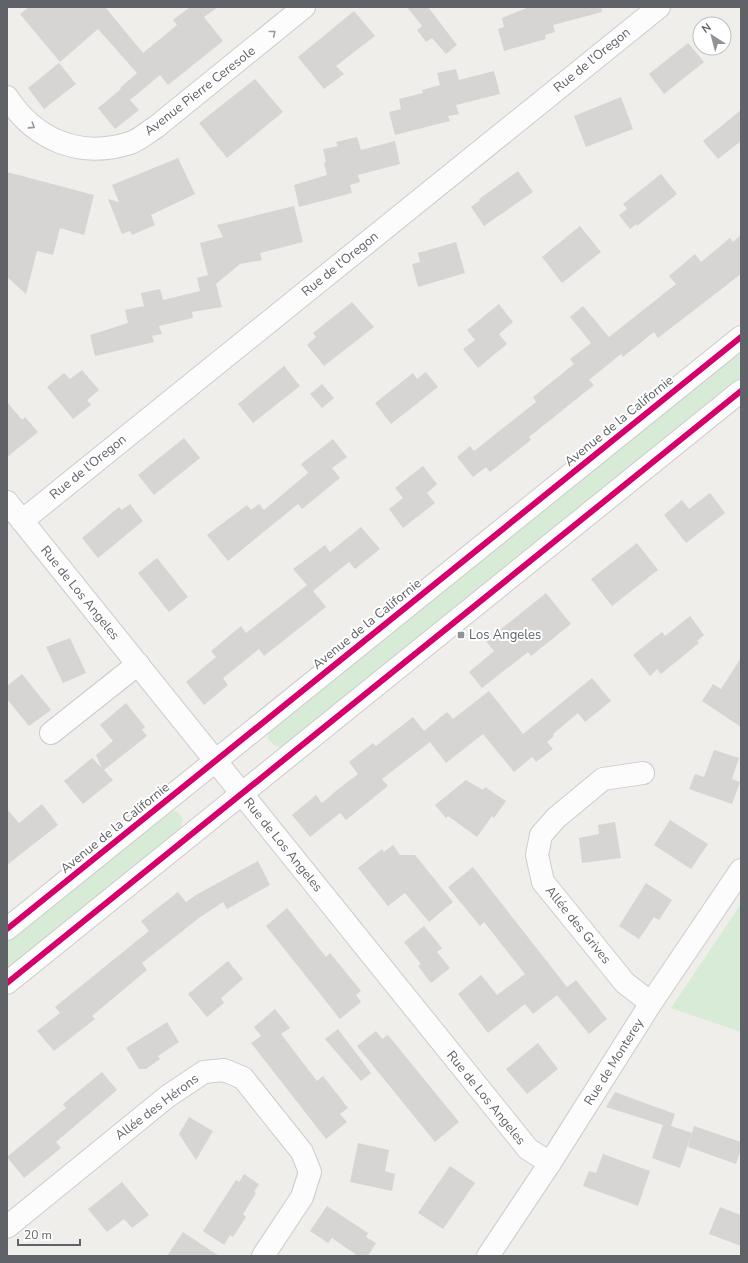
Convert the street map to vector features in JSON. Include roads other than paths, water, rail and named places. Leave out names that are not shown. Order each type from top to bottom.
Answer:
[{"type":"street","name":"Avenue Pierre Ceresole","points":[[7,97],[26,122],[51,138],[78,148],[105,149],[131,142],[156,128],[304,7]]},
{"type":"street","name":"Rue de l'Oregon","points":[[13,515],[659,7]]},
{"type":"street","name":"Avenue de la Californie","points":[[7,929],[741,337]]},
{"type":"street","points":[[7,982],[741,391]]},
{"type":"street","name":"Rue de Los Angeles","points":[[13,515],[138,664],[214,762],[241,793],[528,1150],[550,1163]]},
{"type":"street","points":[[51,733],[138,664]]},
{"type":"street","name":"Allée des Grives","points":[[643,772],[603,779],[556,818],[541,835],[537,855],[543,882],[625,983],[651,1003]]},
{"type":"street","name":"Rue de Monterey","points":[[488,1256],[550,1163],[651,1003],[741,870]]},
{"type":"street","name":"Allée des Hérons","points":[[7,1227],[168,1096],[204,1072],[224,1070],[243,1078],[302,1152],[310,1172],[302,1196],[263,1256]]},
{"type":"place","name":"Los Angeles","points":[[461,635]]}]
